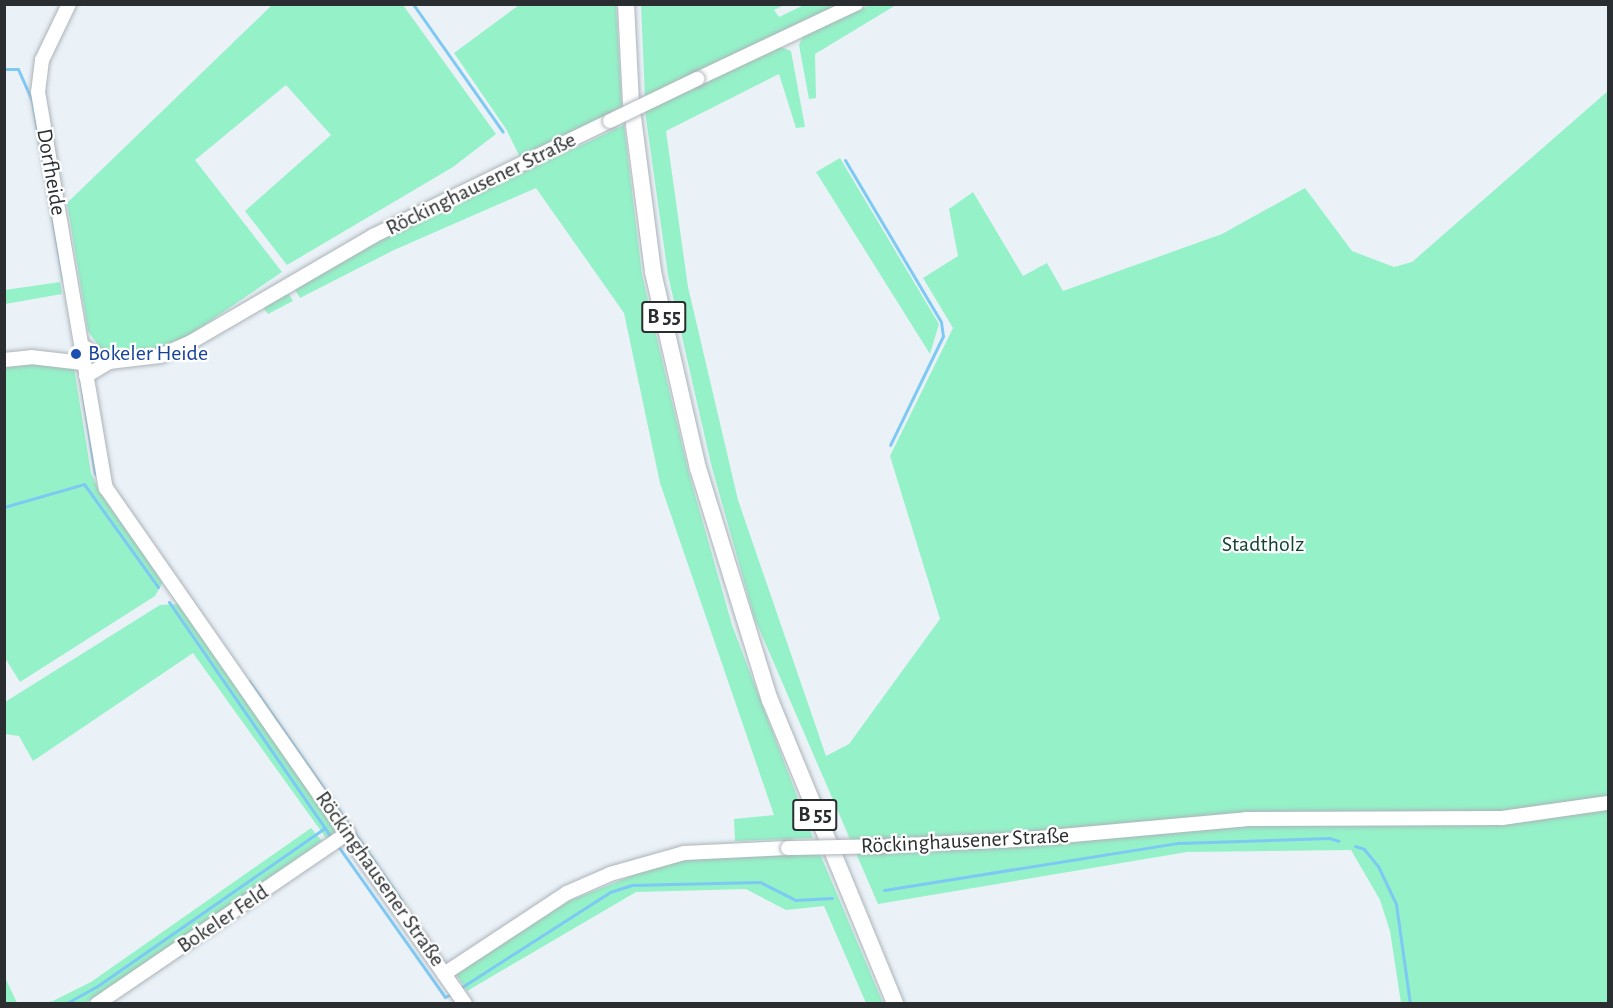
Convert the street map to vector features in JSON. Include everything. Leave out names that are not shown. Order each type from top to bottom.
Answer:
[{"type":"main road","name":"B 55","points":[[626,4],[631,102],[653,272],[698,468],[770,700],[895,1004]]},
{"type":"street","name":"Dorfheide","points":[[69,4],[42,60],[38,92],[81,345]]},
{"type":"street","name":"Röckinghausener Straße","points":[[84,369],[109,362],[160,356],[191,342],[373,236],[856,4]]},
{"type":"street","points":[[81,345],[109,362]]},
{"type":"street","name":"Röckinghausener Straße","points":[[81,345],[106,488],[444,974],[567,893],[610,874],[684,853],[1017,840],[1246,819],[1502,818],[1608,803]]},
{"type":"street","points":[[4,360],[32,357],[84,369]]},
{"type":"street","name":"Bokeler Feld","points":[[97,1004],[348,833]]},
{"type":"street","points":[[444,974],[465,1004]]},
{"type":"green space","points":[[272,5],[403,5],[496,134],[453,167],[287,265],[245,211],[331,135],[286,85],[195,160],[282,272],[188,336],[158,348],[113,353],[100,348],[88,331],[67,203]]},
{"type":"green space","points":[[519,5],[616,5],[622,107],[520,157],[506,129],[454,53]]},
{"type":"green space","points":[[641,5],[784,5],[774,10],[779,17],[804,5],[838,5],[645,98]]},
{"type":"green space","points":[[870,5],[896,5],[815,54],[816,98],[809,99],[799,45],[803,36]]},
{"type":"green space","name":"Stadtholz","points":[[781,47],[791,51],[805,127],[796,128],[779,74],[666,131],[688,287],[738,500],[826,756],[849,744],[940,619],[890,456],[953,328],[923,278],[958,256],[949,209],[973,192],[1023,276],[1047,263],[1063,291],[1222,234],[1305,188],[1352,251],[1394,267],[1412,262],[1608,91],[1608,1003],[1401,1003],[1390,931],[1380,900],[1351,850],[1187,852],[878,904],[754,617],[711,464],[668,275],[645,111]]},
{"type":"green space","points":[[624,125],[642,275],[688,470],[732,625],[813,838],[735,841],[734,819],[774,815],[660,483],[624,313],[536,188],[394,250],[300,298],[294,288],[387,237]]},
{"type":"green space","points":[[840,158],[939,324],[930,354],[816,172]]},
{"type":"green space","points":[[60,282],[62,294],[5,304],[5,290]]},
{"type":"green space","points":[[287,291],[293,301],[268,314],[262,306]]},
{"type":"green space","points":[[35,364],[74,368],[91,473],[99,491],[163,582],[155,596],[20,682],[5,658],[4,368]]},
{"type":"green space","points":[[181,604],[340,829],[326,838],[193,653],[33,761],[19,736],[5,734],[5,702],[160,605]]},
{"type":"green space","points":[[311,828],[322,841],[102,993],[85,1003],[38,1004],[53,1001],[91,982]]},
{"type":"green space","points":[[820,854],[883,1003],[866,1003],[824,906],[786,910],[746,889],[636,892],[467,991],[456,974],[569,901],[659,865],[712,856]]},
{"type":"green space","points":[[4,975],[17,1003],[5,1003]]},
{"type":"waterway","points":[[413,4],[503,132]]},
{"type":"waterway","points":[[4,69],[18,69],[32,100],[63,280]]},
{"type":"waterway","points":[[845,160],[941,322],[943,336],[890,445]]},
{"type":"waterway","points":[[79,370],[95,474]]},
{"type":"waterway","points":[[4,507],[84,484],[158,587]]},
{"type":"waterway","points":[[169,602],[331,837]]},
{"type":"waterway","points":[[249,681],[401,900]]},
{"type":"waterway","points":[[65,1004],[96,987],[325,828]]},
{"type":"waterway","points":[[884,890],[1178,843],[1329,838],[1339,841]]},
{"type":"waterway","points":[[338,846],[445,997],[451,994]]},
{"type":"waterway","points":[[1355,846],[1364,849],[1378,866],[1396,904],[1410,1004]]},
{"type":"waterway","points":[[462,987],[610,892],[631,885],[760,882],[795,900],[832,898]]},
{"type":"place","name":"Bokeler Heide","points":[[76,354]]}]
